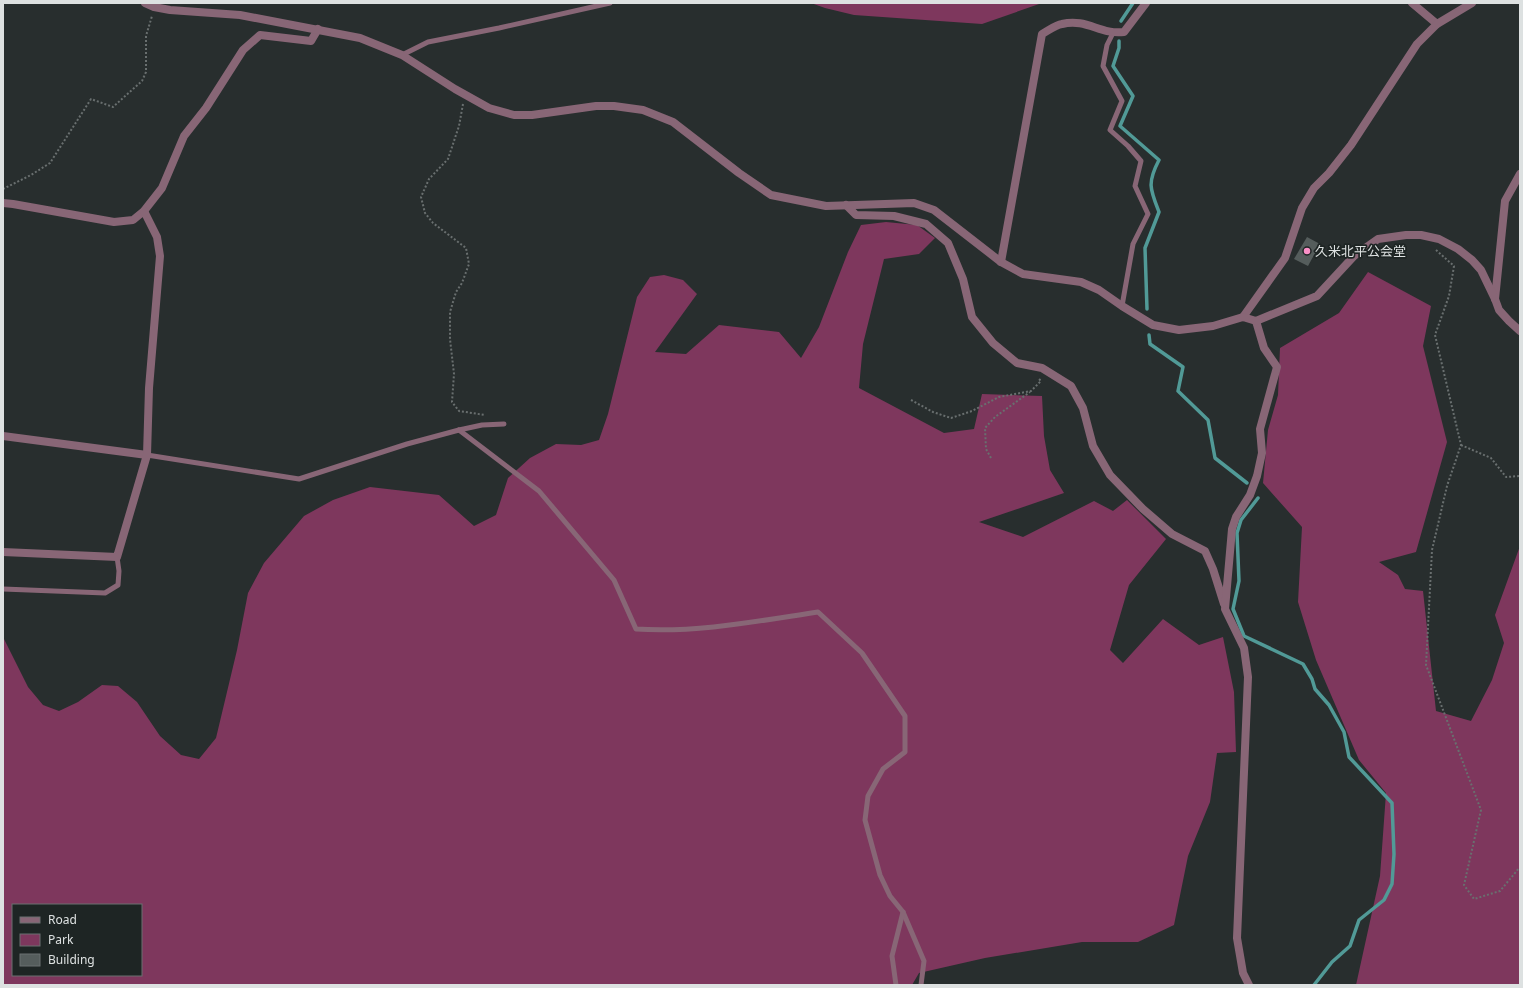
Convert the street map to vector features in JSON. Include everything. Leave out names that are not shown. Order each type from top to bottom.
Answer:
[{"type":"street","points":[[145,3],[154,7],[170,10],[240,15],[360,38],[402,55],[489,108],[514,115],[532,115],[596,106],[614,106],[643,110],[673,122],[739,173],[771,195],[826,206],[914,203],[934,210],[1001,262],[1023,274],[1081,282],[1099,290],[1153,325],[1179,330],[1214,326],[1243,317],[1256,321],[1317,296],[1354,256],[1378,239],[1406,235],[1421,235],[1438,239],[1458,249],[1472,260],[1480,270],[1499,310],[1520,331]]},
{"type":"street","points":[[1001,262],[1042,34],[1061,24],[1080,22],[1113,33],[1124,32],[1146,3]]},
{"type":"street","points":[[1412,3],[1437,24]]},
{"type":"street","points":[[1243,317],[1285,258],[1302,208],[1314,188],[1329,173],[1351,145],[1382,98],[1390,83],[1418,44],[1437,24],[1472,3]]},
{"type":"street","points":[[3,204],[12,204],[114,222],[134,220],[144,211],[162,188],[184,136],[206,108],[243,50],[260,35],[311,41],[318,29]]},
{"type":"street","points":[[1495,299],[1505,201],[1520,174]]},
{"type":"street","points":[[846,205],[856,215],[894,216],[926,224],[948,243],[963,279],[972,317],[993,343],[1017,363],[1042,368],[1071,386],[1083,408],[1093,446],[1110,475],[1143,509],[1172,534],[1205,551],[1214,569],[1225,608],[1244,648],[1248,677],[1237,938],[1243,973],[1249,985]]},
{"type":"street","points":[[3,552],[117,558],[147,455],[149,388],[160,256],[157,237],[144,211]]},
{"type":"street","points":[[1225,608],[1232,529],[1236,517],[1250,495],[1257,476],[1262,453],[1260,429],[1277,366],[1264,348],[1256,321]]},
{"type":"street","points":[[3,436],[147,455]]},
{"type":"lane","points":[[402,55],[428,42],[610,3]]},
{"type":"lane","points":[[1113,33],[1107,45],[1103,66],[1122,101],[1110,130],[1128,146],[1141,161],[1135,186],[1148,214],[1133,244],[1122,306]]},
{"type":"lane","points":[[147,455],[299,479],[407,444],[459,430],[482,425],[504,424]]},
{"type":"lane","points":[[459,430],[539,491],[614,580],[636,629],[654,630],[717,627],[818,612],[862,653],[905,716],[905,752],[883,769],[868,796],[864,820],[880,875],[890,896],[903,912],[924,961],[922,985]]},
{"type":"lane","points":[[3,589],[105,593],[118,586],[119,571],[117,558]]},
{"type":"lane","points":[[896,985],[892,956],[903,912]]},
{"type":"path","points":[[3,189],[31,175],[50,162],[91,99],[113,107],[142,81],[146,72],[146,36],[154,7]]},
{"type":"path","points":[[464,94],[459,126],[448,159],[429,179],[421,197],[425,213],[433,223],[466,248],[469,264],[462,283],[456,292],[450,312],[450,339],[454,374],[452,402],[459,411],[487,416]]},
{"type":"path","points":[[1421,235],[1454,266],[1449,296],[1435,335],[1461,445],[1447,486],[1432,550],[1426,665],[1481,810],[1464,885],[1474,899],[1500,891],[1520,867]]},
{"type":"path","points":[[990,458],[986,449],[985,428],[996,417],[1031,391],[1041,381],[1037,377]]},
{"type":"path","points":[[910,400],[933,412],[951,418],[972,411],[999,397],[1031,391]]},
{"type":"path","points":[[1461,445],[1491,458],[1506,477],[1520,476]]},
{"type":"green space","points":[[811,3],[1042,3],[982,24],[854,15]]},
{"type":"green space","points":[[886,222],[917,225],[935,238],[919,254],[884,259],[863,344],[859,388],[944,433],[974,429],[982,394],[1042,396],[1044,436],[1050,470],[1064,493],[979,522],[1023,537],[1094,501],[1113,511],[1127,500],[1166,539],[1129,585],[1110,650],[1123,663],[1163,619],[1199,645],[1223,637],[1234,692],[1236,752],[1217,753],[1210,802],[1188,856],[1174,925],[1138,942],[1082,942],[985,958],[919,973],[912,985],[3,985],[3,637],[28,687],[43,705],[59,711],[78,702],[102,685],[118,686],[137,702],[160,736],[181,755],[199,759],[216,738],[237,650],[248,593],[264,563],[304,516],[333,500],[370,487],[439,495],[474,526],[496,515],[508,478],[530,458],[556,444],[581,445],[599,440],[608,414],[637,297],[650,277],[664,275],[683,280],[697,294],[655,352],[686,354],[719,325],[779,332],[801,358],[819,327],[848,252],[861,225]]},
{"type":"green space","points":[[1368,272],[1431,306],[1423,346],[1447,442],[1416,552],[1379,562],[1398,575],[1405,589],[1423,591],[1436,711],[1471,721],[1492,680],[1504,643],[1495,615],[1520,546],[1520,985],[1356,985],[1380,876],[1386,793],[1359,760],[1316,660],[1298,602],[1302,527],[1263,483],[1268,430],[1278,395],[1280,348],[1339,313]]},
{"type":"building","name":"久米北平公会堂","points":[[1307,237],[1320,244],[1308,266],[1294,259]]},
{"type":"waterway","points":[[1121,21],[1133,3]]},
{"type":"waterway","points":[[1119,41],[1119,48],[1113,66],[1133,96],[1120,126],[1159,160],[1151,180],[1152,192],[1159,212],[1145,248],[1147,309]]},
{"type":"waterway","points":[[1149,335],[1150,344],[1183,367],[1178,391],[1208,420],[1215,458],[1247,483]]},
{"type":"waterway","points":[[1258,498],[1241,520],[1237,533],[1239,581],[1233,609],[1244,636],[1303,664],[1312,679],[1315,689],[1329,705],[1344,732],[1349,757],[1392,803],[1394,854],[1392,884],[1384,900],[1359,920],[1350,946],[1332,962],[1314,985]]},
{"type":"place","name":"久米北平公会堂","points":[[1307,251]]}]
